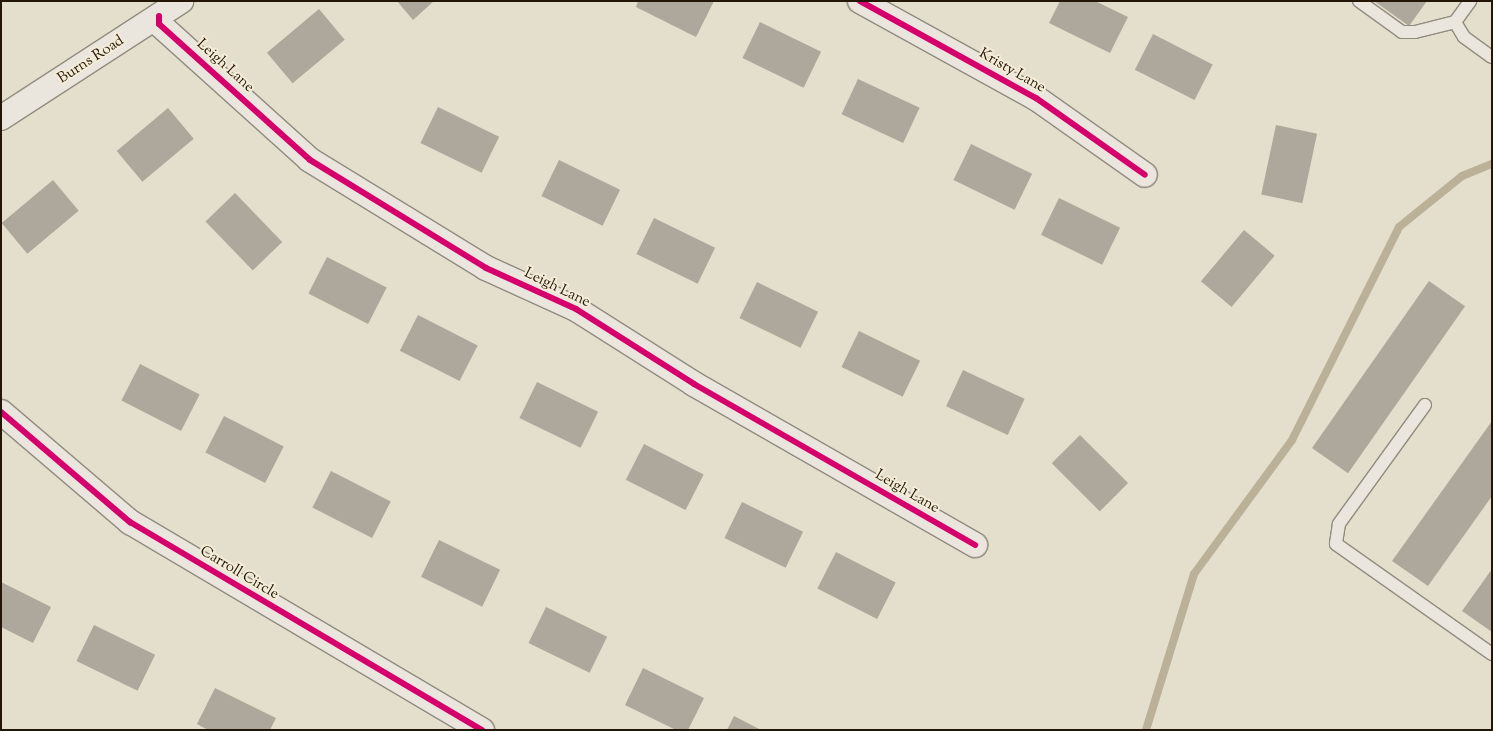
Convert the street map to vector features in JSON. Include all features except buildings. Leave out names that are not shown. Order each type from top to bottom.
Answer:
[{"type":"street","name":"Burns Road","points":[[1,118],[181,1]]},
{"type":"street","name":"Kristy Lane","points":[[860,1],[1036,98],[1145,175]]},
{"type":"street","name":"Leigh Lane","points":[[159,16],[159,24],[310,160],[486,268],[576,309],[694,384],[975,545]]},
{"type":"street","name":"Carroll Circle","points":[[1,412],[130,522],[482,730]]},
{"type":"lane","points":[[1359,1],[1402,32],[1434,30],[1455,22],[1470,1]]},
{"type":"lane","points":[[1455,22],[1464,37],[1492,57]]},
{"type":"lane","points":[[1425,405],[1339,524],[1336,544],[1492,654]]},
{"type":"waterway","points":[[1146,730],[1194,574],[1292,440],[1399,227],[1462,176],[1492,164]]},
{"type":"cycle path","points":[[860,1],[1036,98],[1145,175]]},
{"type":"cycle path","points":[[159,16],[159,24],[310,160],[486,268],[576,309],[694,384],[975,545]]},
{"type":"cycle path","points":[[1,412],[130,522],[482,730]]}]
